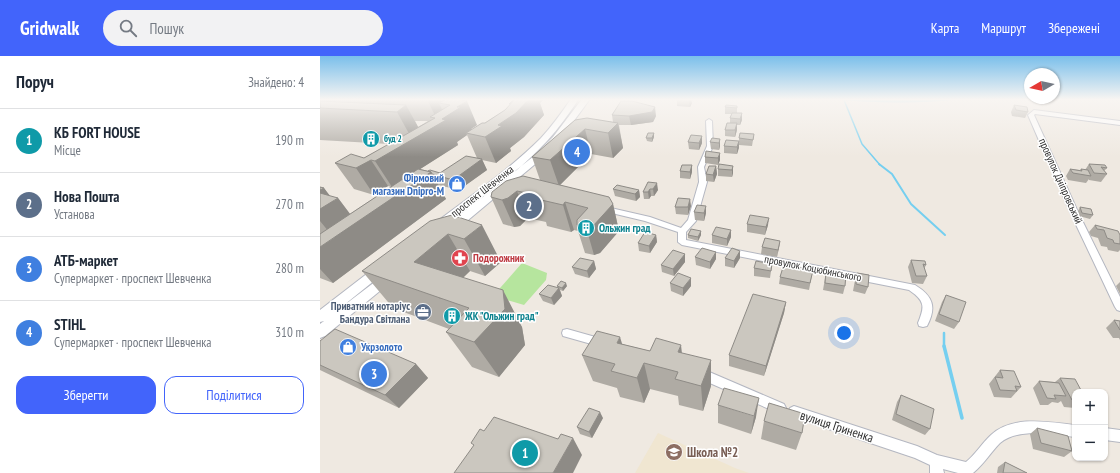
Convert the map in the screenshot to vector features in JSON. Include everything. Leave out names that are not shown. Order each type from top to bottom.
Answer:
[{"type":"street","name":"проспект Шевченка","points":[[560,118],[544,139],[437,233],[512,184],[556,139],[571,118]]},
{"type":"street","name":"провулок Дніпровський","points":[[1033,118],[1074,212],[1120,307]]},
{"type":"street","name":"провулок Дніпровський","points":[[1085,118],[1120,123]]},
{"type":"street","points":[[592,205],[647,219],[682,231],[692,221],[703,182],[701,168],[710,146],[709,122]]},
{"type":"street","points":[[496,181],[512,184]]},
{"type":"street","name":"провулок Коцюбинського","points":[[682,231],[682,242],[912,287],[924,295],[927,303],[928,311],[923,323]]},
{"type":"street","points":[[320,317],[389,263]]},
{"type":"street","points":[[320,332],[400,269]]},
{"type":"street","points":[[345,297],[358,302]]},
{"type":"street","points":[[567,333],[611,346]]},
{"type":"street","name":"вулиця Гриненка","points":[[691,369],[769,404],[918,452],[936,467],[968,469],[977,462],[985,449],[999,436],[1016,429],[1038,428],[1072,431]]},
{"type":"street","points":[[1108,434],[1120,436]]},
{"type":"shaded area","name":"Школа №2","points":[[658,433],[735,468],[749,473],[635,473]]},
{"type":"green space","points":[[522,263],[547,273],[546,280],[524,305],[493,296]]},
{"type":"building","points":[[434,118],[446,120],[375,161],[371,160],[356,168],[335,163],[351,154],[364,158]]},
{"type":"building","points":[[492,118],[508,118],[498,125],[502,126],[485,137],[466,133],[482,123],[485,123]]},
{"type":"building","points":[[590,118],[618,123],[608,133],[585,129],[550,160],[532,157],[575,120]]},
{"type":"building","points":[[727,123],[737,123],[735,130],[725,130]]},
{"type":"building","points":[[648,133],[654,133],[652,138],[646,138]]},
{"type":"building","points":[[740,133],[754,134],[753,140],[739,138]]},
{"type":"building","points":[[691,135],[702,136],[699,143],[688,142]]},
{"type":"building","points":[[712,138],[720,139],[719,143],[710,142]]},
{"type":"building","points":[[726,140],[739,141],[737,147],[724,146]]},
{"type":"building","points":[[706,151],[720,153],[718,158],[705,157]]},
{"type":"building","points":[[466,156],[482,159],[453,180],[432,174],[428,171],[430,170],[440,173]]},
{"type":"building","points":[[719,164],[733,166],[732,170],[718,169]]},
{"type":"building","points":[[1089,164],[1105,165],[1107,168],[1101,167],[1107,174],[1094,173]]},
{"type":"building","points":[[682,165],[692,165],[690,172],[680,171]]},
{"type":"building","points":[[709,166],[716,166],[713,175],[706,174]]},
{"type":"building","points":[[418,169],[431,172],[320,247],[320,234]]},
{"type":"building","points":[[1070,169],[1082,171],[1081,169],[1088,170],[1091,176],[1073,173]]},
{"type":"building","points":[[523,176],[609,197],[613,204],[593,226],[586,227],[577,225],[577,220],[588,208],[565,202],[563,205],[537,199],[540,196],[517,191],[508,198],[502,200],[491,197],[492,192],[506,181]]},
{"type":"building","points":[[648,182],[657,183],[653,189],[650,189],[648,192],[643,192]]},
{"type":"building","points":[[617,185],[639,190],[635,194],[613,189]]},
{"type":"building","points":[[320,193],[338,198],[320,209]]},
{"type":"building","points":[[678,198],[690,199],[688,207],[675,207]]},
{"type":"building","points":[[697,205],[706,206],[704,213],[694,212]]},
{"type":"building","points":[[1080,207],[1091,209],[1093,215],[1082,213]]},
{"type":"building","points":[[452,215],[482,225],[464,239],[448,234],[414,262],[503,290],[505,309],[474,342],[446,332],[469,308],[362,271],[430,221]]},
{"type":"building","points":[[750,215],[769,218],[766,227],[747,224]]},
{"type":"building","points":[[1095,225],[1118,231],[1120,235],[1120,244],[1114,243],[1113,240],[1107,238],[1104,230],[1097,229]]},
{"type":"building","points":[[716,227],[731,230],[727,239],[712,235]]},
{"type":"building","points":[[691,229],[701,231],[698,237],[688,235]]},
{"type":"building","points":[[645,232],[656,235],[649,246],[638,243]]},
{"type":"building","points":[[765,238],[780,241],[778,250],[762,247]]},
{"type":"building","points":[[702,248],[716,252],[710,262],[695,257]]},
{"type":"building","points":[[732,248],[740,251],[734,261],[725,258]]},
{"type":"building","points":[[673,250],[685,254],[673,269],[661,265]]},
{"type":"building","points":[[580,258],[594,261],[587,271],[572,267]]},
{"type":"building","points":[[911,260],[925,261],[926,265],[923,264],[927,276],[916,276]]},
{"type":"building","points":[[756,261],[772,264],[771,271],[754,268]]},
{"type":"building","points":[[784,264],[813,270],[810,283],[780,277]]},
{"type":"building","points":[[826,271],[846,274],[845,286],[825,283]]},
{"type":"building","points":[[678,273],[691,278],[683,288],[670,283]]},
{"type":"building","points":[[857,273],[869,275],[868,287],[856,284]]},
{"type":"building","points":[[561,281],[566,283],[562,288],[557,286]]},
{"type":"building","points":[[548,285],[559,288],[551,298],[539,294]]},
{"type":"building","points":[[753,294],[786,302],[766,366],[729,355]]},
{"type":"building","points":[[946,295],[966,302],[959,322],[939,314]]},
{"type":"building","points":[[1114,320],[1120,321],[1120,330]]},
{"type":"building","points":[[335,329],[416,364],[385,395],[320,365],[320,341]]},
{"type":"building","points":[[597,331],[620,337],[617,343],[650,351],[656,338],[681,345],[678,352],[711,360],[701,386],[675,379],[678,372],[644,363],[637,378],[611,371],[615,364],[582,355]]},
{"type":"building","points":[[1000,370],[1014,371],[1021,387],[1015,386],[1017,391],[1000,390],[995,377],[1003,378]]},
{"type":"building","points":[[1060,378],[1075,379],[1080,389],[1072,389],[1072,400]]},
{"type":"building","points":[[1039,381],[1059,383],[1066,396],[1054,395],[1056,399],[1047,398]]},
{"type":"building","points":[[724,388],[759,398],[754,416],[718,405]]},
{"type":"building","points":[[901,395],[934,409],[930,429],[896,414]]},
{"type":"building","points":[[769,403],[805,414],[802,433],[764,421]]},
{"type":"building","points":[[589,408],[600,412],[589,432],[577,427]]},
{"type":"building","points":[[494,417],[558,439],[561,434],[573,438],[553,473],[454,473],[474,445],[471,443],[480,429],[484,431]]},
{"type":"building","points":[[1037,428],[1068,436],[1072,451],[1041,443]]},
{"type":"building","points":[[1005,462],[1027,473],[1003,473]]},
{"type":"waterway","points":[[852,118],[862,144],[879,164]]},
{"type":"waterway","points":[[879,164],[892,174],[911,204],[945,235]]},
{"type":"waterway","points":[[944,333],[944,346]]},
{"type":"waterway","points":[[944,346],[962,418]]},
{"type":"place","name":"буд 2","points":[[371,139]]},
{"type":"place","name":"STIHL","points":[[577,152]]},
{"type":"place","name":"Фірмовий магазин Dnipro-M","points":[[457,184]]},
{"type":"place","name":"Нова Пошта","points":[[529,206]]},
{"type":"place","name":"Ольжин град","points":[[586,228]]},
{"type":"place","name":"Подорожник","points":[[460,258]]},
{"type":"place","name":"Приватний нотаріус Бандура Світлана","points":[[423,312]]},
{"type":"place","name":"ЖК \"Ольжин град\"","points":[[452,316]]},
{"type":"place","name":"Укрзолото","points":[[348,347]]},
{"type":"place","name":"АТБ-маркет","points":[[374,374]]},
{"type":"place","name":"Школа №2","points":[[674,452]]},
{"type":"place","name":"КБ FORT HOUSE","points":[[525,453]]}]
